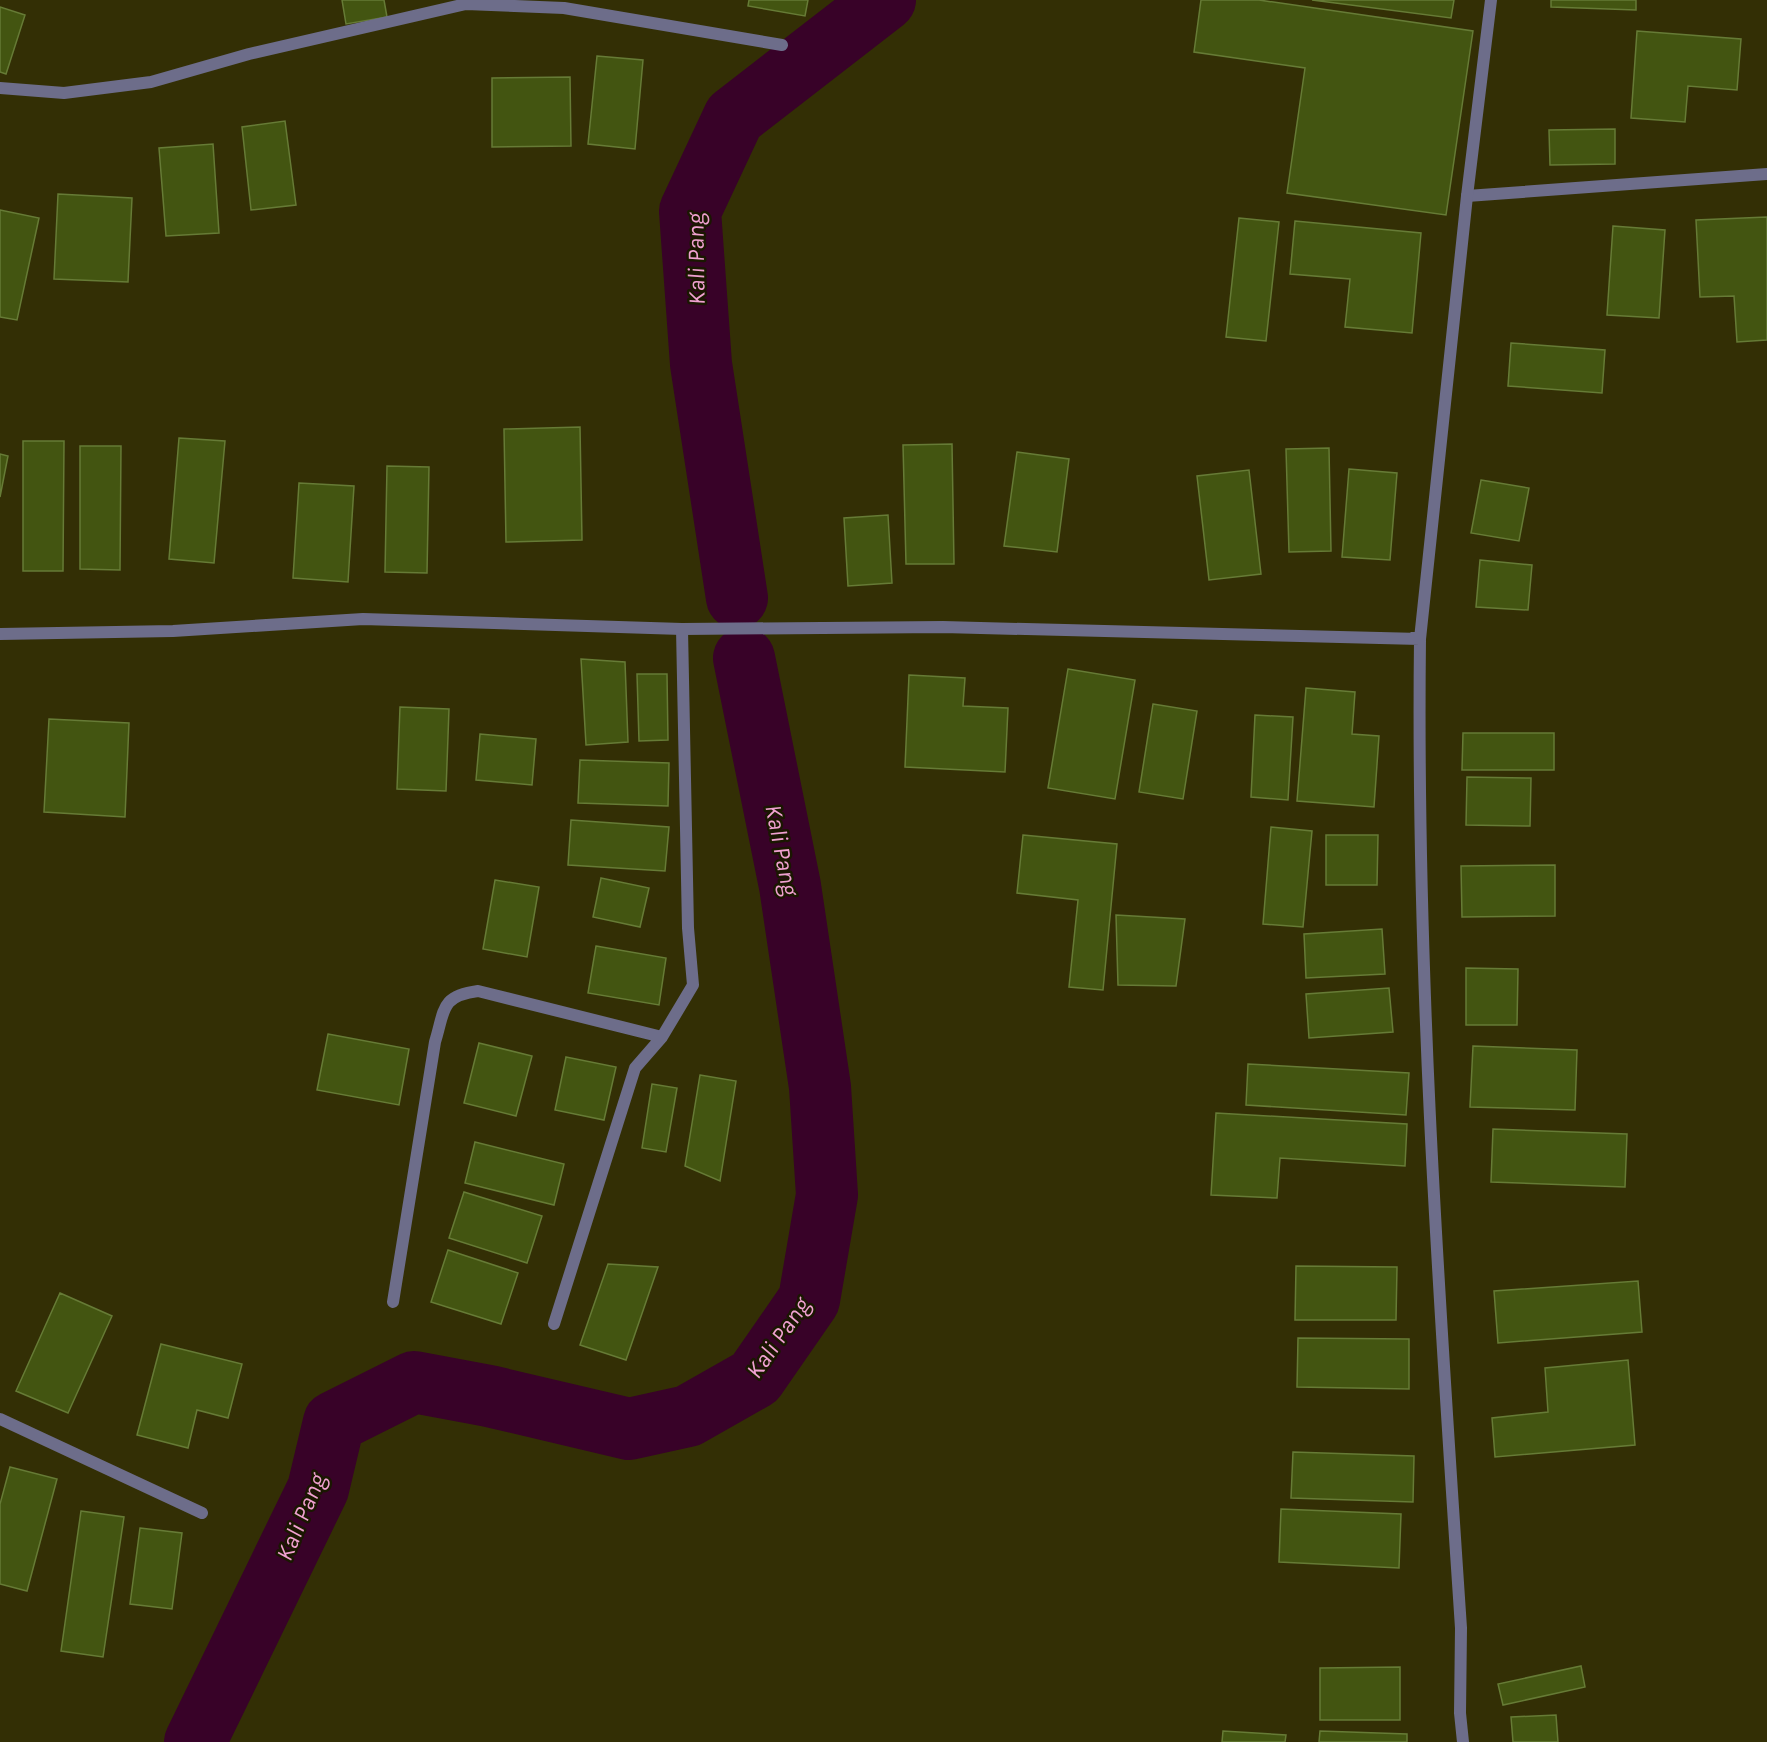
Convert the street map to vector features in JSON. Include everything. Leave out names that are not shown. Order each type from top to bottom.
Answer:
[{"type":"street","points":[[1463,1742],[1460,1713],[1461,1628],[1429,1111],[1421,897],[1420,639],[1467,196],[1491,0]]},
{"type":"street","points":[[0,88],[64,93],[151,82],[249,54],[466,4],[564,8],[782,45]]},
{"type":"street","points":[[1467,196],[1767,174]]},
{"type":"street","points":[[0,634],[173,631],[363,619],[682,629],[943,627]]},
{"type":"street","points":[[682,629],[943,627],[1420,639]]},
{"type":"street","points":[[554,1324],[635,1068],[662,1037],[693,985],[688,928],[682,629]]},
{"type":"street","points":[[393,1302],[435,1042],[447,1004],[453,997],[459,993],[478,991],[662,1037]]},
{"type":"street","points":[[0,1419],[202,1513]]},
{"type":"building","points":[[342,0],[384,0],[387,17],[346,24]]},
{"type":"building","points":[[749,0],[808,0],[805,16],[748,6]]},
{"type":"building","points":[[1201,0],[1259,0],[1473,31],[1446,215],[1287,193],[1305,68],[1194,52]]},
{"type":"building","points":[[1312,0],[1454,0],[1451,18]]},
{"type":"building","points":[[1551,0],[1636,0],[1636,10],[1551,7]]},
{"type":"building","points":[[0,7],[25,15],[6,74],[0,72]]},
{"type":"building","points":[[1637,31],[1741,39],[1737,90],[1688,86],[1685,122],[1631,118]]},
{"type":"building","points":[[597,56],[643,60],[635,149],[588,144]]},
{"type":"building","points":[[570,77],[571,146],[492,147],[492,78]]},
{"type":"building","points":[[285,121],[296,205],[251,210],[242,127]]},
{"type":"building","points":[[1615,129],[1615,164],[1550,165],[1549,130]]},
{"type":"building","points":[[213,144],[219,233],[166,236],[159,148]]},
{"type":"building","points":[[58,194],[132,198],[128,282],[54,279]]},
{"type":"building","points":[[0,210],[39,218],[17,320],[0,317]]},
{"type":"building","points":[[1767,217],[1767,340],[1737,342],[1734,296],[1700,297],[1696,220]]},
{"type":"building","points":[[1239,218],[1279,222],[1266,341],[1226,337]]},
{"type":"building","points":[[1295,221],[1421,233],[1412,333],[1345,327],[1350,279],[1290,274]]},
{"type":"building","points":[[1613,226],[1665,230],[1659,318],[1607,315]]},
{"type":"building","points":[[1511,343],[1605,350],[1602,393],[1508,386]]},
{"type":"building","points":[[580,427],[582,540],[506,542],[504,429]]},
{"type":"building","points":[[179,438],[225,441],[214,563],[169,559]]},
{"type":"building","points":[[23,441],[64,441],[63,571],[23,571]]},
{"type":"building","points":[[952,444],[954,564],[906,564],[903,445]]},
{"type":"building","points":[[80,446],[121,446],[120,570],[80,569]]},
{"type":"building","points":[[1329,448],[1331,551],[1289,552],[1286,449]]},
{"type":"building","points":[[1017,452],[1069,459],[1057,552],[1004,546]]},
{"type":"building","points":[[0,454],[8,456],[0,497]]},
{"type":"building","points":[[387,466],[429,467],[427,573],[385,572]]},
{"type":"building","points":[[1349,469],[1397,473],[1390,560],[1342,557]]},
{"type":"building","points":[[1249,470],[1261,574],[1209,580],[1197,476]]},
{"type":"building","points":[[1481,480],[1529,488],[1519,541],[1471,533]]},
{"type":"building","points":[[299,483],[354,486],[348,582],[293,578]]},
{"type":"building","points":[[888,515],[892,583],[848,586],[844,518]]},
{"type":"building","points":[[1480,560],[1532,565],[1528,610],[1476,607]]},
{"type":"building","points":[[581,659],[625,662],[628,742],[586,745]]},
{"type":"building","points":[[1068,669],[1135,680],[1115,799],[1048,788]]},
{"type":"building","points":[[637,674],[667,674],[668,740],[639,741]]},
{"type":"building","points":[[909,675],[965,678],[963,706],[1008,708],[1005,772],[905,767]]},
{"type":"building","points":[[1306,688],[1355,692],[1352,734],[1379,736],[1374,807],[1297,801]]},
{"type":"building","points":[[1153,704],[1197,711],[1183,799],[1139,792]]},
{"type":"building","points":[[400,707],[449,709],[446,791],[397,789]]},
{"type":"building","points":[[1255,715],[1293,717],[1288,800],[1251,797]]},
{"type":"building","points":[[49,719],[129,723],[125,817],[44,812]]},
{"type":"building","points":[[1463,733],[1554,733],[1554,770],[1462,770]]},
{"type":"building","points":[[480,734],[536,739],[532,785],[476,780]]},
{"type":"building","points":[[580,760],[669,763],[668,806],[578,803]]},
{"type":"building","points":[[1467,777],[1531,778],[1530,826],[1466,825]]},
{"type":"building","points":[[571,820],[669,827],[665,871],[568,865]]},
{"type":"building","points":[[1271,827],[1312,831],[1303,927],[1263,924]]},
{"type":"building","points":[[1023,835],[1117,844],[1103,990],[1069,987],[1078,900],[1017,893]]},
{"type":"building","points":[[1326,835],[1378,835],[1377,885],[1326,885]]},
{"type":"building","points":[[1555,865],[1555,916],[1462,917],[1461,866]]},
{"type":"building","points":[[601,878],[649,888],[640,927],[593,917]]},
{"type":"building","points":[[495,880],[539,887],[527,957],[483,949]]},
{"type":"building","points":[[1116,915],[1185,919],[1176,986],[1118,985]]},
{"type":"building","points":[[1382,929],[1385,974],[1306,978],[1304,934]]},
{"type":"building","points":[[596,946],[666,958],[659,1005],[588,993]]},
{"type":"building","points":[[1466,968],[1518,969],[1517,1025],[1466,1025]]},
{"type":"building","points":[[1389,988],[1393,1032],[1309,1038],[1306,994]]},
{"type":"building","points":[[328,1034],[409,1049],[399,1105],[317,1090]]},
{"type":"building","points":[[479,1043],[532,1056],[516,1116],[464,1103]]},
{"type":"building","points":[[1473,1046],[1577,1050],[1575,1110],[1470,1107]]},
{"type":"building","points":[[566,1057],[616,1067],[604,1120],[555,1110]]},
{"type":"building","points":[[1248,1064],[1409,1073],[1406,1115],[1246,1105]]},
{"type":"building","points":[[700,1075],[736,1081],[720,1181],[685,1166]]},
{"type":"building","points":[[652,1084],[677,1088],[666,1152],[642,1148]]},
{"type":"building","points":[[1216,1113],[1407,1124],[1405,1166],[1280,1158],[1277,1198],[1211,1195]]},
{"type":"building","points":[[1493,1129],[1627,1134],[1625,1187],[1491,1182]]},
{"type":"building","points":[[475,1142],[564,1164],[554,1205],[465,1183]]},
{"type":"building","points":[[464,1192],[542,1216],[527,1263],[449,1238]]},
{"type":"building","points":[[448,1250],[518,1273],[501,1324],[431,1302]]},
{"type":"building","points":[[608,1264],[658,1267],[626,1360],[580,1345]]},
{"type":"building","points":[[1296,1266],[1397,1267],[1396,1320],[1295,1320]]},
{"type":"building","points":[[1638,1281],[1642,1332],[1498,1343],[1494,1291]]},
{"type":"building","points":[[60,1293],[112,1316],[68,1413],[16,1391]]},
{"type":"building","points":[[1298,1338],[1409,1339],[1409,1389],[1297,1387]]},
{"type":"building","points":[[161,1344],[242,1364],[228,1418],[197,1410],[188,1448],[137,1435]]},
{"type":"building","points":[[1628,1360],[1635,1445],[1495,1457],[1492,1418],[1548,1412],[1545,1368]]},
{"type":"building","points":[[1293,1452],[1414,1456],[1413,1502],[1291,1498]]},
{"type":"building","points":[[10,1467],[57,1479],[27,1591],[0,1584],[0,1504]]},
{"type":"building","points":[[1281,1509],[1401,1514],[1399,1568],[1279,1562]]},
{"type":"building","points":[[81,1511],[124,1517],[103,1657],[61,1651]]},
{"type":"building","points":[[140,1528],[182,1533],[172,1609],[130,1604]]},
{"type":"building","points":[[1581,1666],[1585,1687],[1503,1705],[1498,1684]]},
{"type":"building","points":[[1400,1667],[1400,1720],[1320,1720],[1320,1668]]},
{"type":"building","points":[[1556,1715],[1558,1742],[1513,1742],[1511,1717]]},
{"type":"building","points":[[1223,1731],[1286,1735],[1285,1742],[1222,1742]]},
{"type":"building","points":[[1320,1731],[1407,1734],[1407,1742],[1319,1742]]},
{"type":"waterway","name":"Kali Pang","points":[[737,598],[701,364],[690,211],[734,117],[885,0]]},
{"type":"waterway","name":"Kali Pang","points":[[195,1742],[318,1489],[334,1422],[414,1382],[489,1396],[629,1429],[688,1416],[755,1378],[809,1300],[827,1195],[820,1087],[790,886],[744,658]]}]
